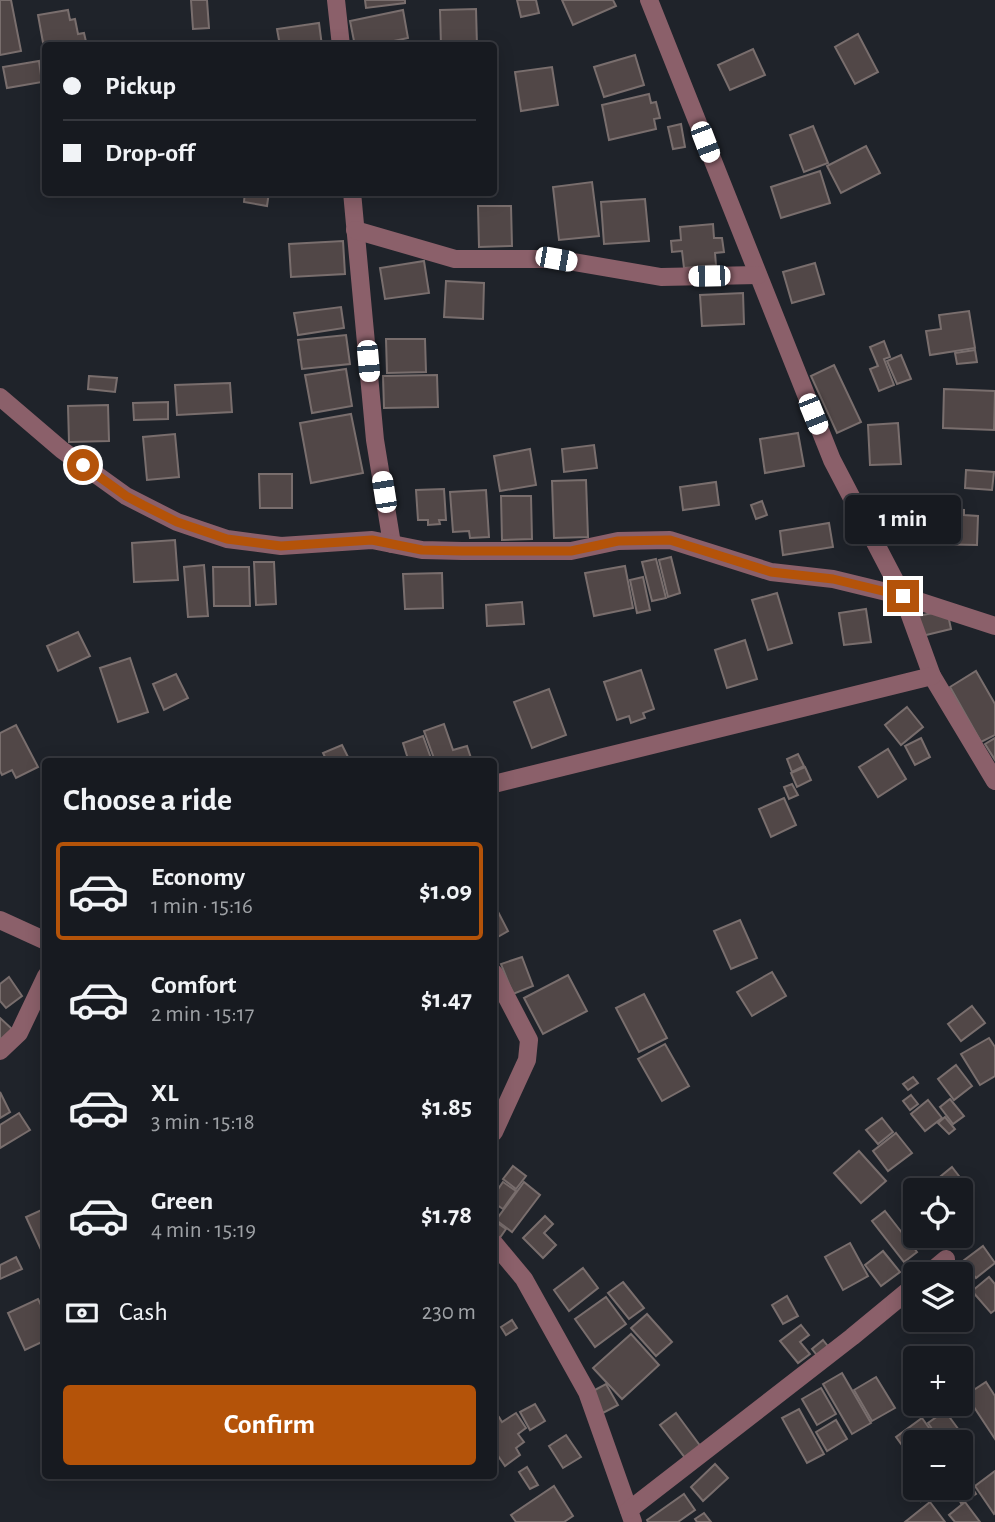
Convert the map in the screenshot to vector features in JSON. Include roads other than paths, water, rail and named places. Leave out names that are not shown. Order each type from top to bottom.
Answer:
[{"type":"street","points":[[336,0],[341,42]]},
{"type":"street","points":[[649,0],[832,460],[903,596],[932,676],[995,781]]},
{"type":"street","points":[[352,196],[375,440],[392,544]]},
{"type":"street","points":[[355,230],[455,259],[556,259],[661,277],[758,275]]},
{"type":"street","points":[[0,397],[62,450],[126,496],[177,522],[227,539],[281,546],[372,540],[422,550],[462,551],[571,551],[618,541],[670,540],[771,572],[833,579],[903,596],[995,626]]},
{"type":"street","points":[[497,783],[932,676]]},
{"type":"street","points":[[0,920],[42,939]]},
{"type":"street","points":[[497,979],[529,1040],[527,1060],[497,1125]]},
{"type":"street","points":[[0,1051],[19,1032],[42,984]]},
{"type":"street","points":[[497,1246],[524,1279],[587,1392],[631,1516],[903,1294]]},
{"type":"street","points":[[942,1262],[946,1259]]}]
